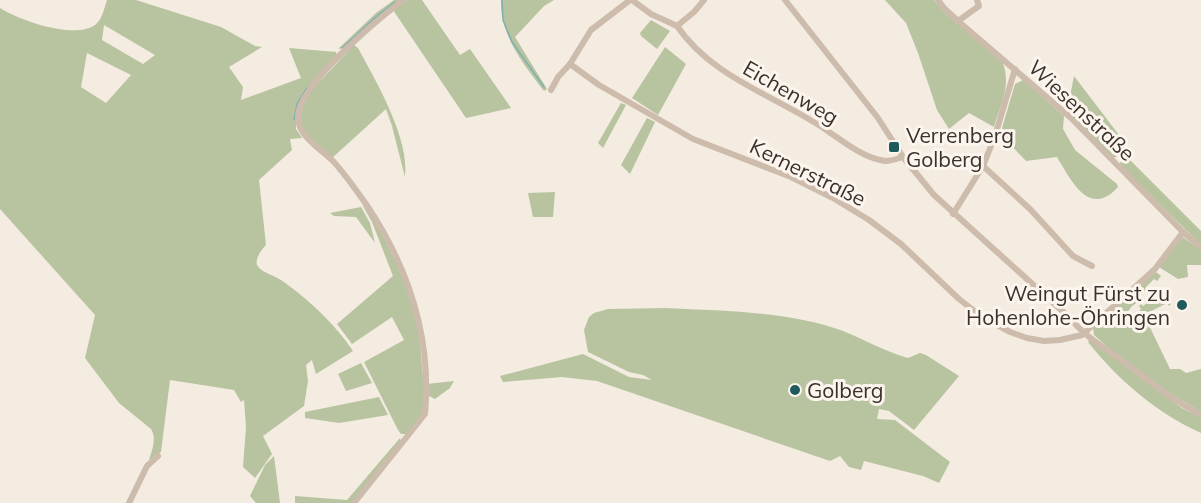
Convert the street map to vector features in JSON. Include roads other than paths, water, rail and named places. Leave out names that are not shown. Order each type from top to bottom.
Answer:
[{"type":"street","points":[[354,503],[425,414],[424,355],[420,319],[402,269],[365,202],[332,161],[306,136],[299,126],[298,115],[301,102],[307,93],[344,52],[373,23],[403,0]]},
{"type":"street","points":[[551,90],[591,30],[631,0],[651,14],[676,26],[694,12],[704,0]]},
{"type":"street","points":[[785,0],[878,118],[903,157],[953,214],[1070,318],[1078,328],[1182,405],[1201,415]]},
{"type":"street","name":"Wiesenstraße","points":[[938,0],[958,21],[1071,118],[1201,248]]},
{"type":"street","points":[[958,21],[979,6],[977,0]]},
{"type":"street","name":"Eichenweg","points":[[676,26],[696,49],[731,77],[811,120],[864,153],[887,161],[903,157]]},
{"type":"street","name":"Kernerstraße","points":[[570,64],[599,85],[693,139],[791,177],[860,214],[901,244],[959,299],[981,316],[1010,332],[1044,341],[1074,337],[1085,332]]},
{"type":"street","points":[[953,214],[983,166],[995,136],[1015,69]]},
{"type":"street","points":[[983,166],[1030,210],[1073,256],[1092,266]]},
{"type":"street","points":[[1085,332],[1155,269],[1183,232]]},
{"type":"street","points":[[129,503],[147,465],[158,456]]},
{"type":"waterway","points":[[502,0],[503,20],[512,42],[544,87]]},
{"type":"waterway","points":[[342,48],[395,2]]},
{"type":"waterway","points":[[294,120],[297,104],[307,88]]},
{"type":"place","name":"Verrenberg Golberg","points":[[894,147]]},
{"type":"place","name":"Weingut Fürst zu Hohenlohe-Öhringen","points":[[1182,305]]},
{"type":"place","name":"Golberg","points":[[795,390]]}]
